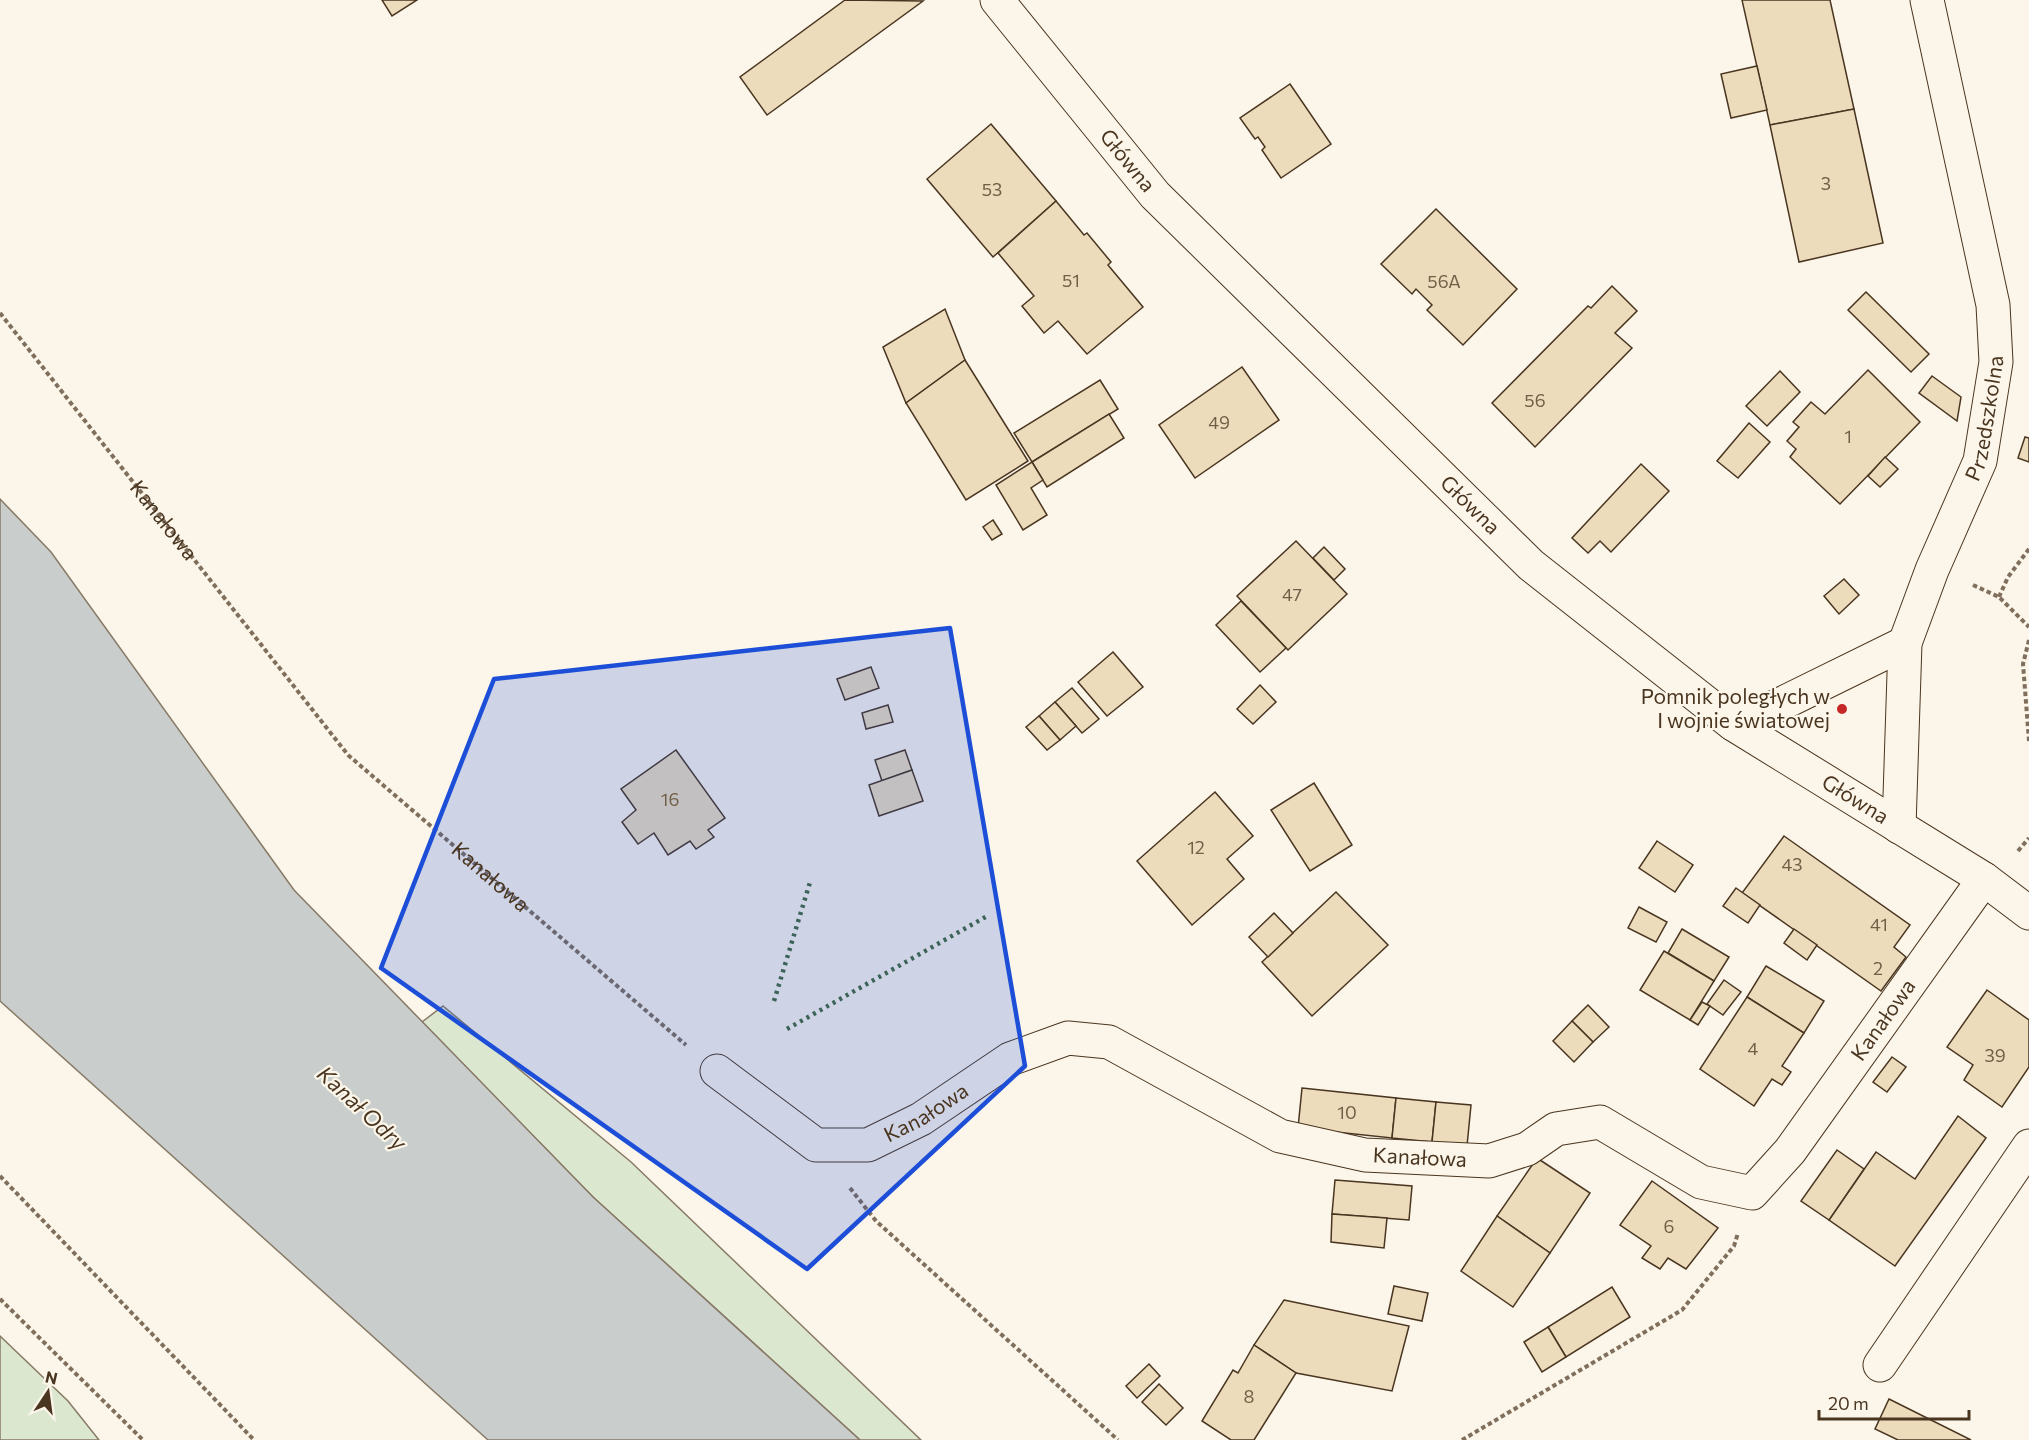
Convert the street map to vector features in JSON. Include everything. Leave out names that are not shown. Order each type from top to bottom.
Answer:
[{"type":"street","name":"Główna","points":[[997,0],[1155,195],[1532,565],[1733,724],[1984,879],[2029,913]]},
{"type":"street","name":"Przedszkolna","points":[[1899,827],[1905,643],[1932,570],[1980,461],[1996,362],[1994,305],[1927,0]]},
{"type":"street","points":[[1733,724],[1777,706],[1905,643]]},
{"type":"street","name":"Kanałowa","points":[[816,1145],[868,1145],[921,1119],[1010,1059],[1068,1038],[1109,1042],[1280,1136],[1365,1155],[1489,1161],[1527,1149],[1556,1129],[1600,1122],[1701,1182],[1752,1193],[1790,1151],[1984,879]]},
{"type":"street","points":[[717,1071],[816,1145]]},
{"type":"street","points":[[1881,1365],[2029,1146]]},
{"type":"path","name":"Kanałowa","points":[[0,314],[348,755],[717,1071]]},
{"type":"path","points":[[1999,597],[2008,577],[2029,549]]},
{"type":"path","points":[[1975,586],[1999,597],[2029,627]]},
{"type":"path","points":[[2029,640],[2023,664],[2029,741]]},
{"type":"path","points":[[2013,857],[2029,838]]},
{"type":"path","points":[[816,1145],[876,1221],[1118,1440]]},
{"type":"path","points":[[0,1176],[254,1440]]},
{"type":"path","points":[[1462,1440],[1682,1310],[1734,1246],[1752,1193]]},
{"type":"path","points":[[0,1299],[143,1440]]},
{"type":"highlighted area","points":[[950,628],[1025,1066],[807,1269],[381,968],[494,679]]},
{"type":"green space","points":[[443,1006],[631,1162],[921,1440],[860,1440],[593,1197],[422,1022]]},
{"type":"green space","points":[[0,1336],[68,1401],[99,1440],[0,1440]]},
{"type":"water","name":"Kanał Odry","points":[[0,499],[51,552],[294,890],[593,1197],[860,1440],[488,1440],[0,1001]]},
{"type":"building","points":[[382,0],[417,0],[392,16]]},
{"type":"building","points":[[845,0],[923,1],[767,115],[740,77]]},
{"type":"building","points":[[1742,0],[1830,0],[1854,109],[1770,125]]},
{"type":"building","points":[[1757,66],[1767,110],[1731,118],[1721,74]]},
{"type":"building","points":[[1290,84],[1331,144],[1281,178],[1262,150],[1265,147],[1258,137],[1255,139],[1240,118]]},
{"type":"building","points":[[1854,109],[1883,243],[1799,262],[1770,125]]},
{"type":"building","points":[[991,124],[1056,201],[993,257],[927,179]]},
{"type":"building","points":[[1056,201],[1084,235],[1087,233],[1111,262],[1108,265],[1143,307],[1087,354],[1058,321],[1044,333],[1022,306],[1034,296],[998,253]]},
{"type":"building","points":[[1436,209],[1517,289],[1463,345],[1427,310],[1432,305],[1416,289],[1412,294],[1381,264]]},
{"type":"building","points":[[1612,286],[1637,311],[1615,333],[1632,348],[1535,447],[1492,403],[1588,306],[1591,308]]},
{"type":"building","points":[[1866,292],[1929,354],[1911,372],[1848,310]]},
{"type":"building","points":[[945,309],[965,360],[906,403],[883,347]]},
{"type":"building","points":[[965,360],[1028,461],[966,500],[906,403]]},
{"type":"building","points":[[1242,367],[1279,420],[1195,478],[1159,425]]},
{"type":"building","points":[[1868,370],[1920,422],[1840,504],[1790,457],[1796,449],[1787,441],[1799,427],[1793,422],[1811,402],[1825,414]]},
{"type":"building","points":[[1780,371],[1800,392],[1767,426],[1746,406]]},
{"type":"building","points":[[1932,376],[1961,397],[1957,421],[1919,393]]},
{"type":"building","points":[[1100,380],[1118,409],[1032,462],[1014,433]]},
{"type":"building","points":[[1109,414],[1124,438],[1047,487],[1032,462]]},
{"type":"building","points":[[1749,423],[1770,442],[1738,478],[1717,461]]},
{"type":"building","points":[[2025,437],[2029,438],[2029,462],[2018,458]]},
{"type":"building","points":[[1885,457],[1898,469],[1880,487],[1868,476]]},
{"type":"building","points":[[1032,462],[1043,480],[1031,488],[1047,515],[1023,530],[996,485]]},
{"type":"building","points":[[1641,464],[1669,491],[1611,552],[1600,541],[1588,553],[1572,538]]},
{"type":"building","points":[[993,520],[1002,534],[992,540],[983,527]]},
{"type":"building","points":[[1296,541],[1347,594],[1288,650],[1237,596]]},
{"type":"building","points":[[1324,547],[1345,569],[1334,580],[1313,558]]},
{"type":"building","points":[[1844,579],[1859,595],[1839,614],[1824,596]]},
{"type":"building","points":[[1241,601],[1286,648],[1260,672],[1216,625]]},
{"type":"building","points":[[1113,652],[1143,687],[1107,716],[1078,682]]},
{"type":"building","points":[[871,667],[879,688],[845,700],[837,679]]},
{"type":"building","points":[[1260,685],[1276,702],[1253,724],[1237,709]]},
{"type":"building","points":[[1072,688],[1099,719],[1082,733],[1055,702]]},
{"type":"building","points":[[1055,702],[1076,726],[1060,740],[1039,716]]},
{"type":"building","points":[[888,705],[893,722],[866,729],[862,713]]},
{"type":"building","points":[[1039,716],[1060,740],[1047,750],[1026,727]]},
{"type":"building","points":[[676,750],[725,818],[708,830],[714,837],[696,849],[690,841],[668,855],[654,833],[638,844],[622,822],[636,810],[621,789]]},
{"type":"building","points":[[905,750],[912,770],[882,781],[875,760]]},
{"type":"building","points":[[912,770],[923,801],[879,816],[869,785]]},
{"type":"building","points":[[1314,783],[1352,845],[1310,871],[1271,810]]},
{"type":"building","points":[[1215,792],[1253,836],[1227,859],[1244,879],[1192,925],[1137,861]]},
{"type":"building","points":[[1784,836],[1910,925],[1894,947],[1906,957],[1881,991],[1742,893]]},
{"type":"building","points":[[1657,841],[1693,865],[1675,892],[1639,868]]},
{"type":"building","points":[[1736,888],[1760,905],[1748,923],[1723,906]]},
{"type":"building","points":[[1336,892],[1388,945],[1312,1016],[1262,962]]},
{"type":"building","points":[[1639,907],[1667,922],[1656,942],[1628,928]]},
{"type":"building","points":[[1274,913],[1293,933],[1268,957],[1249,937]]},
{"type":"building","points":[[1682,929],[1729,957],[1714,981],[1668,953]]},
{"type":"building","points":[[1794,929],[1817,945],[1807,960],[1784,943]]},
{"type":"building","points":[[1664,951],[1714,981],[1690,1020],[1640,990]]},
{"type":"building","points":[[1766,966],[1824,1001],[1804,1033],[1747,997]]},
{"type":"building","points":[[1724,980],[1741,992],[1723,1015],[1707,1004]]},
{"type":"building","points":[[1987,990],[2029,1020],[2029,1067],[2002,1107],[1964,1080],[1973,1065],[1947,1047]]},
{"type":"building","points":[[1747,997],[1804,1033],[1782,1066],[1791,1072],[1782,1085],[1772,1079],[1754,1106],[1700,1069]]},
{"type":"building","points":[[1702,1002],[1710,1006],[1698,1025],[1690,1020]]},
{"type":"building","points":[[1588,1005],[1609,1027],[1593,1042],[1572,1021]]},
{"type":"building","points":[[1572,1021],[1593,1042],[1574,1062],[1553,1041]]},
{"type":"building","points":[[1892,1057],[1906,1067],[1887,1092],[1873,1082]]},
{"type":"building","points":[[1302,1088],[1396,1098],[1392,1138],[1298,1128]]},
{"type":"building","points":[[1396,1098],[1436,1102],[1432,1142],[1392,1138]]},
{"type":"building","points":[[1436,1102],[1471,1105],[1467,1146],[1432,1142]]},
{"type":"building","points":[[1958,1116],[1986,1138],[1895,1266],[1829,1220],[1876,1152],[1915,1179]]},
{"type":"building","points":[[1837,1150],[1864,1169],[1829,1220],[1801,1201]]},
{"type":"building","points":[[1537,1158],[1590,1193],[1550,1253],[1497,1216]]},
{"type":"building","points":[[1335,1180],[1412,1186],[1409,1220],[1332,1214]]},
{"type":"building","points":[[1652,1181],[1718,1228],[1686,1269],[1668,1258],[1660,1269],[1642,1258],[1651,1246],[1620,1225]]},
{"type":"building","points":[[1332,1214],[1387,1218],[1384,1248],[1331,1242]]},
{"type":"building","points":[[1497,1216],[1550,1253],[1513,1307],[1461,1271]]},
{"type":"building","points":[[1394,1286],[1428,1293],[1422,1321],[1388,1314]]},
{"type":"building","points":[[1612,1287],[1630,1317],[1566,1357],[1548,1327]]},
{"type":"building","points":[[1284,1300],[1409,1326],[1392,1391],[1296,1373],[1254,1345]]},
{"type":"building","points":[[1548,1327],[1566,1357],[1542,1372],[1524,1342]]},
{"type":"building","points":[[1254,1345],[1296,1373],[1254,1440],[1231,1440],[1202,1421],[1233,1370],[1238,1373]]},
{"type":"building","points":[[1149,1364],[1160,1376],[1137,1398],[1126,1386]]},
{"type":"building","points":[[1159,1384],[1183,1408],[1166,1425],[1142,1402]]},
{"type":"building","points":[[1889,1399],[1971,1440],[1898,1440],[1875,1429]]},
{"type":"hedge","points":[[774,1001],[811,879]]},
{"type":"hedge","points":[[787,1029],[989,915]]},
{"type":"place","name":"Pomnik poległych w I wojnie światowej","points":[[1842,709]]}]
